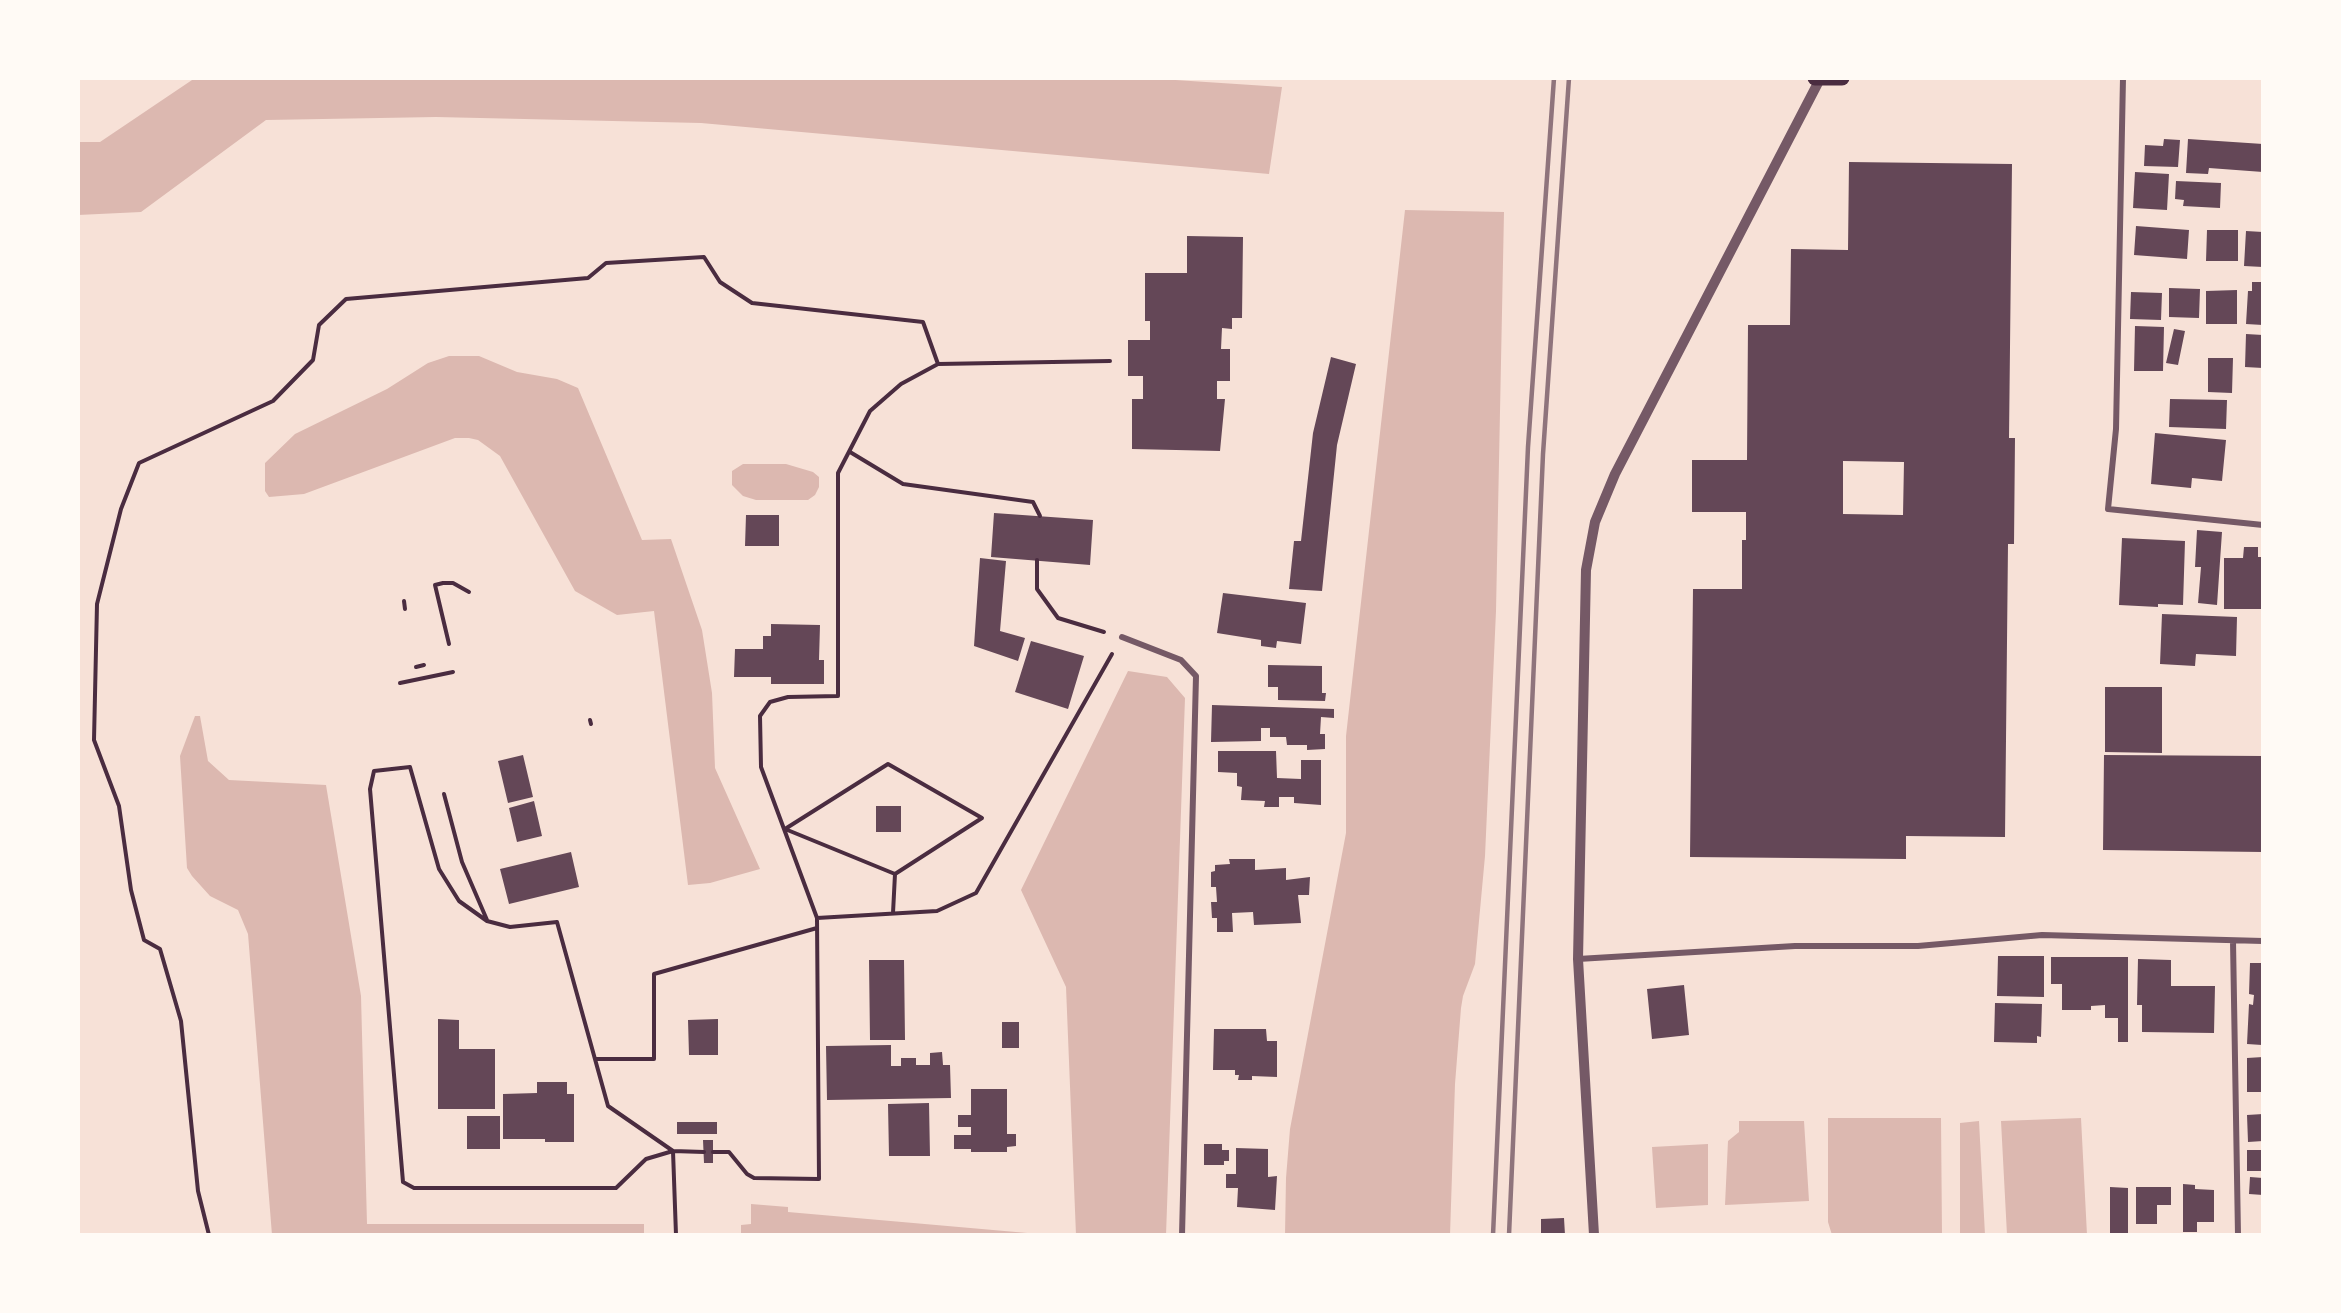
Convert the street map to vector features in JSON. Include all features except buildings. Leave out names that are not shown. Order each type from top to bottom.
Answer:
[{"type":"main road","points":[[1819,78],[1842,78]]},
{"type":"street","points":[[1594,1235],[1578,959],[1586,570],[1594,522],[1615,474],[1819,78]]},
{"type":"street","points":[[2123,78],[2116,429],[2108,509],[2263,525]]},
{"type":"street","points":[[1122,637],[1180,660],[1196,676],[1182,1235]]},
{"type":"street","points":[[1578,959],[1795,946],[1918,946],[2042,935],[2263,941]]},
{"type":"street","points":[[2233,941],[2238,1235]]},
{"type":"path","points":[[209,1235],[198,1191],[181,1021],[160,949],[144,940],[131,890],[119,806],[94,740],[97,604],[121,509],[139,463],[273,401],[313,360],[319,325],[346,299],[588,278],[606,263],[704,257],[720,282],[752,303],[923,322],[938,364]]},
{"type":"path","points":[[713,1152],[729,1152],[747,1174],[754,1178],[819,1179],[817,918],[761,767],[760,716],[770,702],[788,697],[838,696],[838,473],[870,411],[901,384],[938,364],[1110,361]]},
{"type":"path","points":[[850,452],[903,484],[1033,502],[1040,516]]},
{"type":"path","points":[[817,918],[937,911],[976,893],[1122,637],[1059,618],[1037,589],[1036,560]]},
{"type":"path","points":[[449,644],[435,585],[453,583],[469,592]]},
{"type":"path","points":[[404,601],[405,609]]},
{"type":"path","points":[[416,667],[424,665]]},
{"type":"path","points":[[400,683],[453,672]]},
{"type":"path","points":[[785,829],[888,764],[982,818],[895,874]]},
{"type":"path","points":[[673,1151],[608,1106],[557,922],[510,927],[488,921],[459,901],[439,869],[410,767],[374,771],[370,789],[403,1182],[414,1188],[616,1188],[646,1159],[673,1151],[704,1152]]},
{"type":"path","points":[[444,794],[462,862],[488,921]]},
{"type":"path","points":[[785,829],[895,874]]},
{"type":"path","points":[[893,913],[895,874]]},
{"type":"path","points":[[595,1059],[654,1059],[654,974],[817,928]]},
{"type":"path","points":[[673,1151],[676,1235]]},
{"type":"shaded area","points":[[195,78],[1145,78],[1282,87],[1269,174],[701,123],[436,117],[266,120],[141,212],[78,215],[78,142],[100,142]]},
{"type":"shaded area","points":[[1405,210],[1504,212],[1496,611],[1485,856],[1475,964],[1461,1008],[1455,1084],[1450,1235],[1285,1235],[1290,1129],[1346,833],[1346,736]]},
{"type":"shaded area","points":[[449,356],[479,356],[517,372],[557,379],[578,388],[642,540],[671,539],[702,630],[712,693],[715,768],[760,869],[710,883],[688,885],[654,611],[617,615],[575,591],[500,456],[478,440],[455,438],[304,494],[269,497],[265,491],[265,463],[295,434],[387,389],[428,363]]},
{"type":"shaded area","points":[[743,464],[786,464],[813,472],[819,477],[819,487],[815,495],[808,500],[756,500],[743,496],[732,485],[732,471]]},
{"type":"shaded area","points":[[1128,671],[1167,677],[1185,698],[1166,1235],[1076,1235],[1066,987],[1021,890]]},
{"type":"shaded area","points":[[195,716],[200,716],[208,761],[229,780],[326,785],[361,996],[367,1224],[644,1224],[644,1235],[272,1235],[248,934],[238,910],[210,896],[187,868],[180,756]]},
{"type":"shaded area","points":[[1828,1118],[1941,1118],[1942,1235],[1832,1235],[1828,1222]]},
{"type":"shaded area","points":[[2081,1118],[2087,1235],[2007,1235],[2001,1121]]},
{"type":"shaded area","points":[[1739,1121],[1804,1121],[1809,1201],[1725,1205],[1728,1141],[1739,1132]]},
{"type":"shaded area","points":[[1979,1121],[1985,1235],[1960,1235],[1960,1123]]},
{"type":"shaded area","points":[[1708,1144],[1708,1205],[1656,1208],[1652,1147]]},
{"type":"shaded area","points":[[751,1204],[788,1207],[788,1212],[1050,1235],[741,1235],[741,1225],[751,1224]]},
{"type":"railway","points":[[1493,1235],[1528,447],[1554,78]]},
{"type":"railway","points":[[1509,1235],[1543,454],[1569,78]]}]
